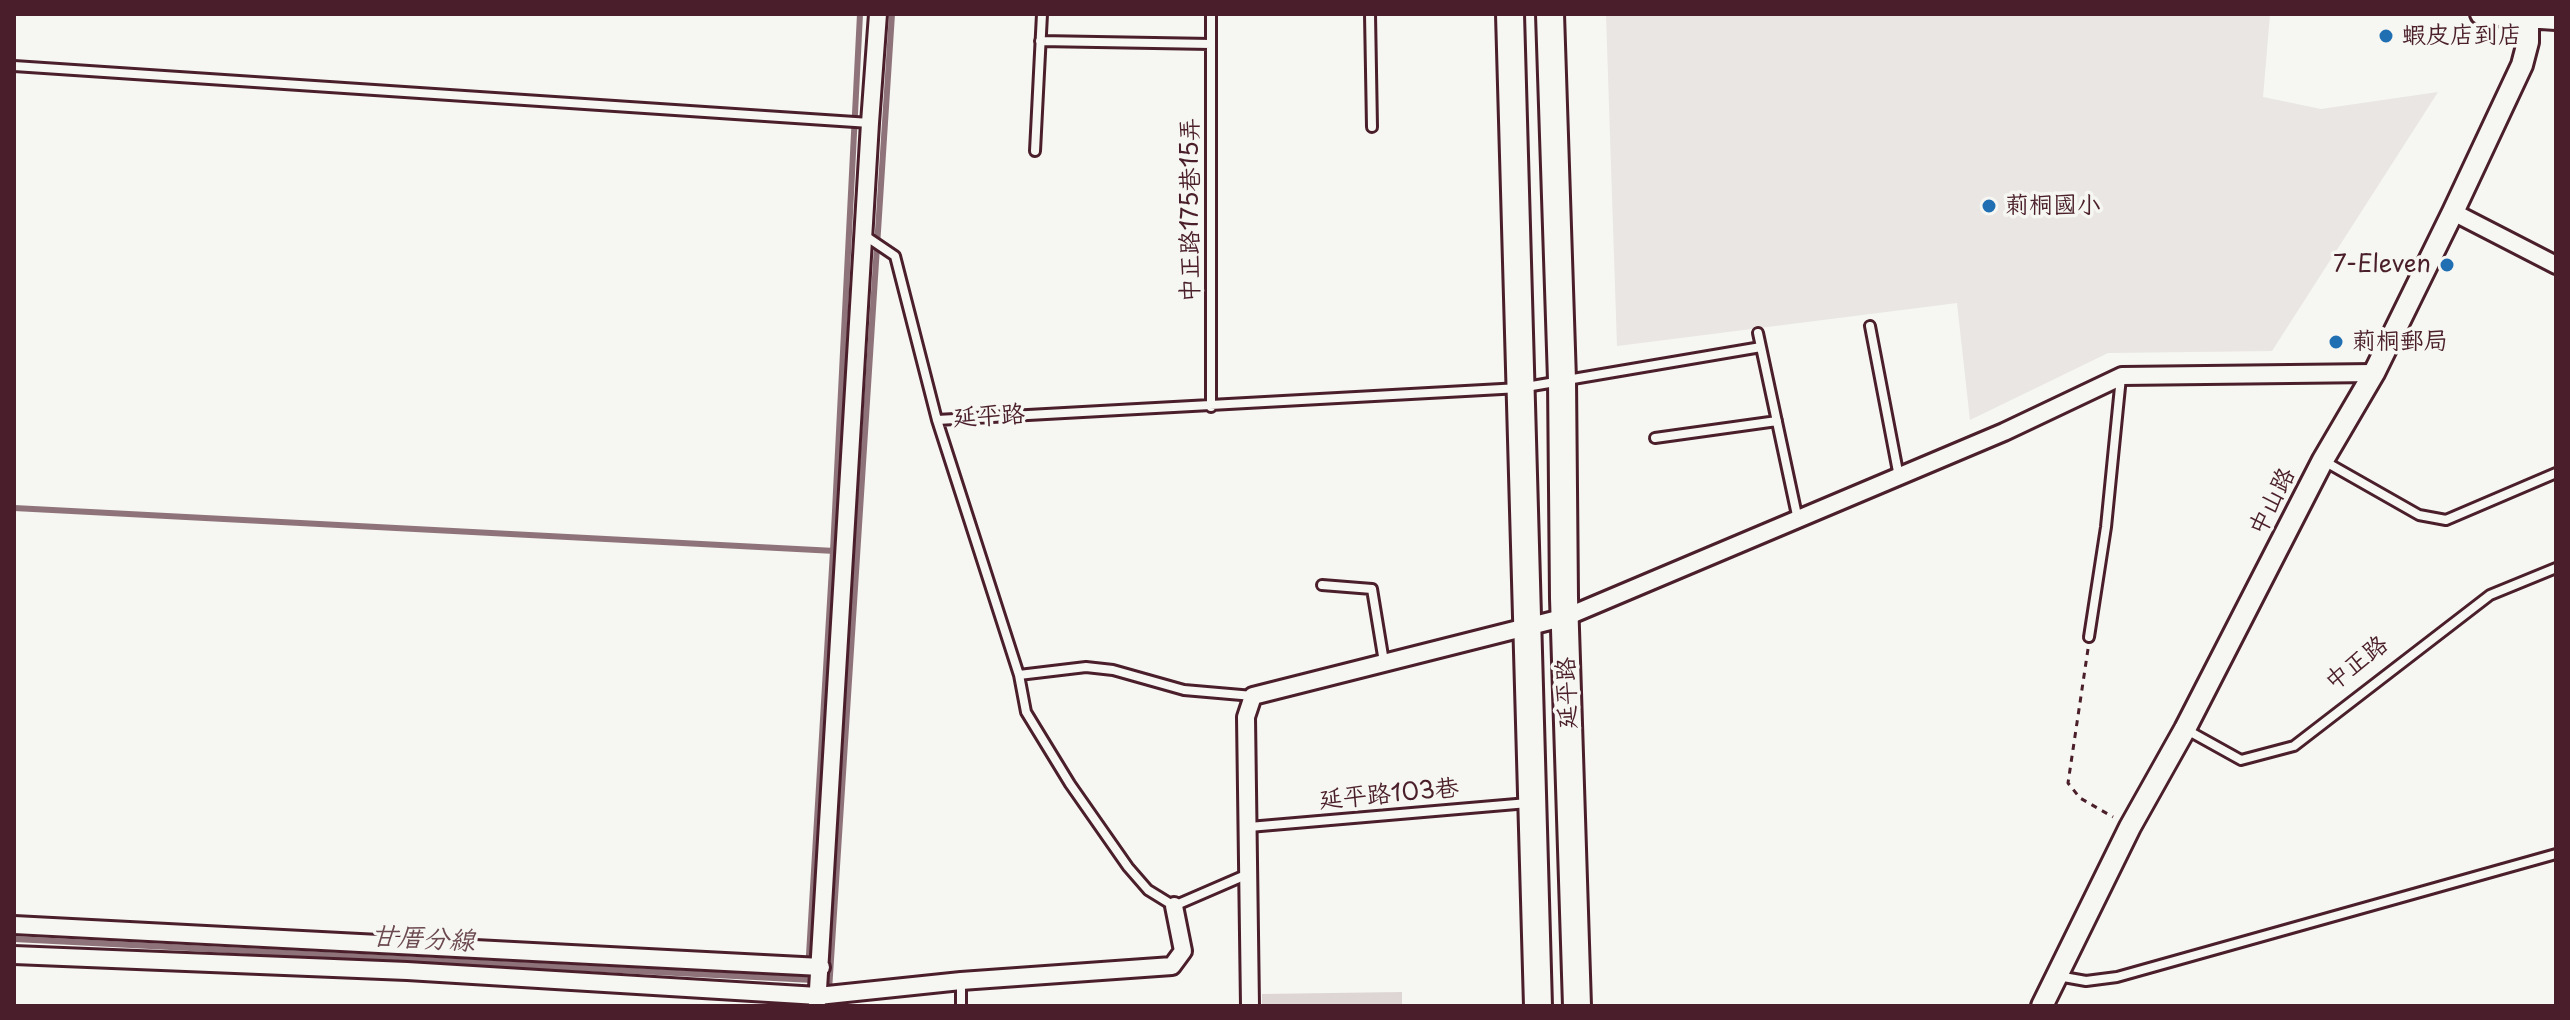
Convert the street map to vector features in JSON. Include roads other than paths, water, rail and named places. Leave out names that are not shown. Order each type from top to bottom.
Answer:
[{"type":"main road","name":"延平路","points":[[1510,14],[1538,1006]]},
{"type":"main road","name":"延平路","points":[[1550,14],[1577,1006]]},
{"type":"street","points":[[818,1001],[878,14]]},
{"type":"street","points":[[2481,14],[2556,19]]},
{"type":"street","name":"中山路","points":[[2042,1006],[2130,827],[2185,729],[2323,460],[2374,373],[2522,65],[2528,42],[2528,16]]},
{"type":"street","points":[[2453,212],[2556,265]]},
{"type":"street","points":[[1250,1006],[1246,717],[1253,696],[1566,617],[2004,432],[2122,376],[2374,373]]},
{"type":"street","points":[[14,955],[423,972],[818,1001],[961,981],[1172,966],[1183,951],[1174,906]]},
{"type":"street","points":[[14,925],[821,967]]},
{"type":"lane","points":[[1035,151],[1042,14]]},
{"type":"lane","name":"中正路175巷15弄","points":[[1211,14],[1211,407]]},
{"type":"lane","points":[[1370,14],[1372,127]]},
{"type":"lane","points":[[1040,41],[1211,44]]},
{"type":"lane","points":[[14,66],[870,123]]},
{"type":"lane","points":[[863,234],[895,256],[937,420],[1019,675],[1026,712],[1070,784],[1128,867],[1148,890],[1174,906],[1249,874]]},
{"type":"lane","points":[[1870,326],[1899,477]]},
{"type":"lane","points":[[1758,333],[1798,520]]},
{"type":"lane","name":"延平路","points":[[937,420],[1520,388],[1761,347]]},
{"type":"lane","points":[[2089,637],[2106,527],[2122,376]]},
{"type":"lane","points":[[1655,438],[1777,421]]},
{"type":"lane","points":[[2323,460],[2419,515],[2446,520],[2556,473]]},
{"type":"lane","name":"中正路","points":[[2185,729],[2241,760],[2294,746],[2490,595],[2556,568]]},
{"type":"lane","points":[[1322,585],[1372,589],[1384,663]]},
{"type":"lane","points":[[1019,675],[1086,667],[1113,670],[1184,690],[1253,696]]},
{"type":"lane","name":"延平路103巷","points":[[1249,827],[1532,803]]},
{"type":"lane","points":[[2058,976],[2086,981],[2117,977],[2556,854]]},
{"type":"lane","points":[[961,981],[961,1006]]},
{"type":"waterway","points":[[810,979],[860,14]]},
{"type":"waterway","points":[[828,1006],[892,14]]},
{"type":"waterway","points":[[14,508],[835,551]]},
{"type":"waterway","name":"甘厝分線","points":[[14,939],[813,980]]},
{"type":"place","name":"蝦皮店到店","points":[[2386,36]]},
{"type":"place","name":"莿桐國小","points":[[1989,206]]},
{"type":"place","name":"7-Eleven","points":[[2447,265]]},
{"type":"place","name":"莿桐郵局","points":[[2336,342]]}]
